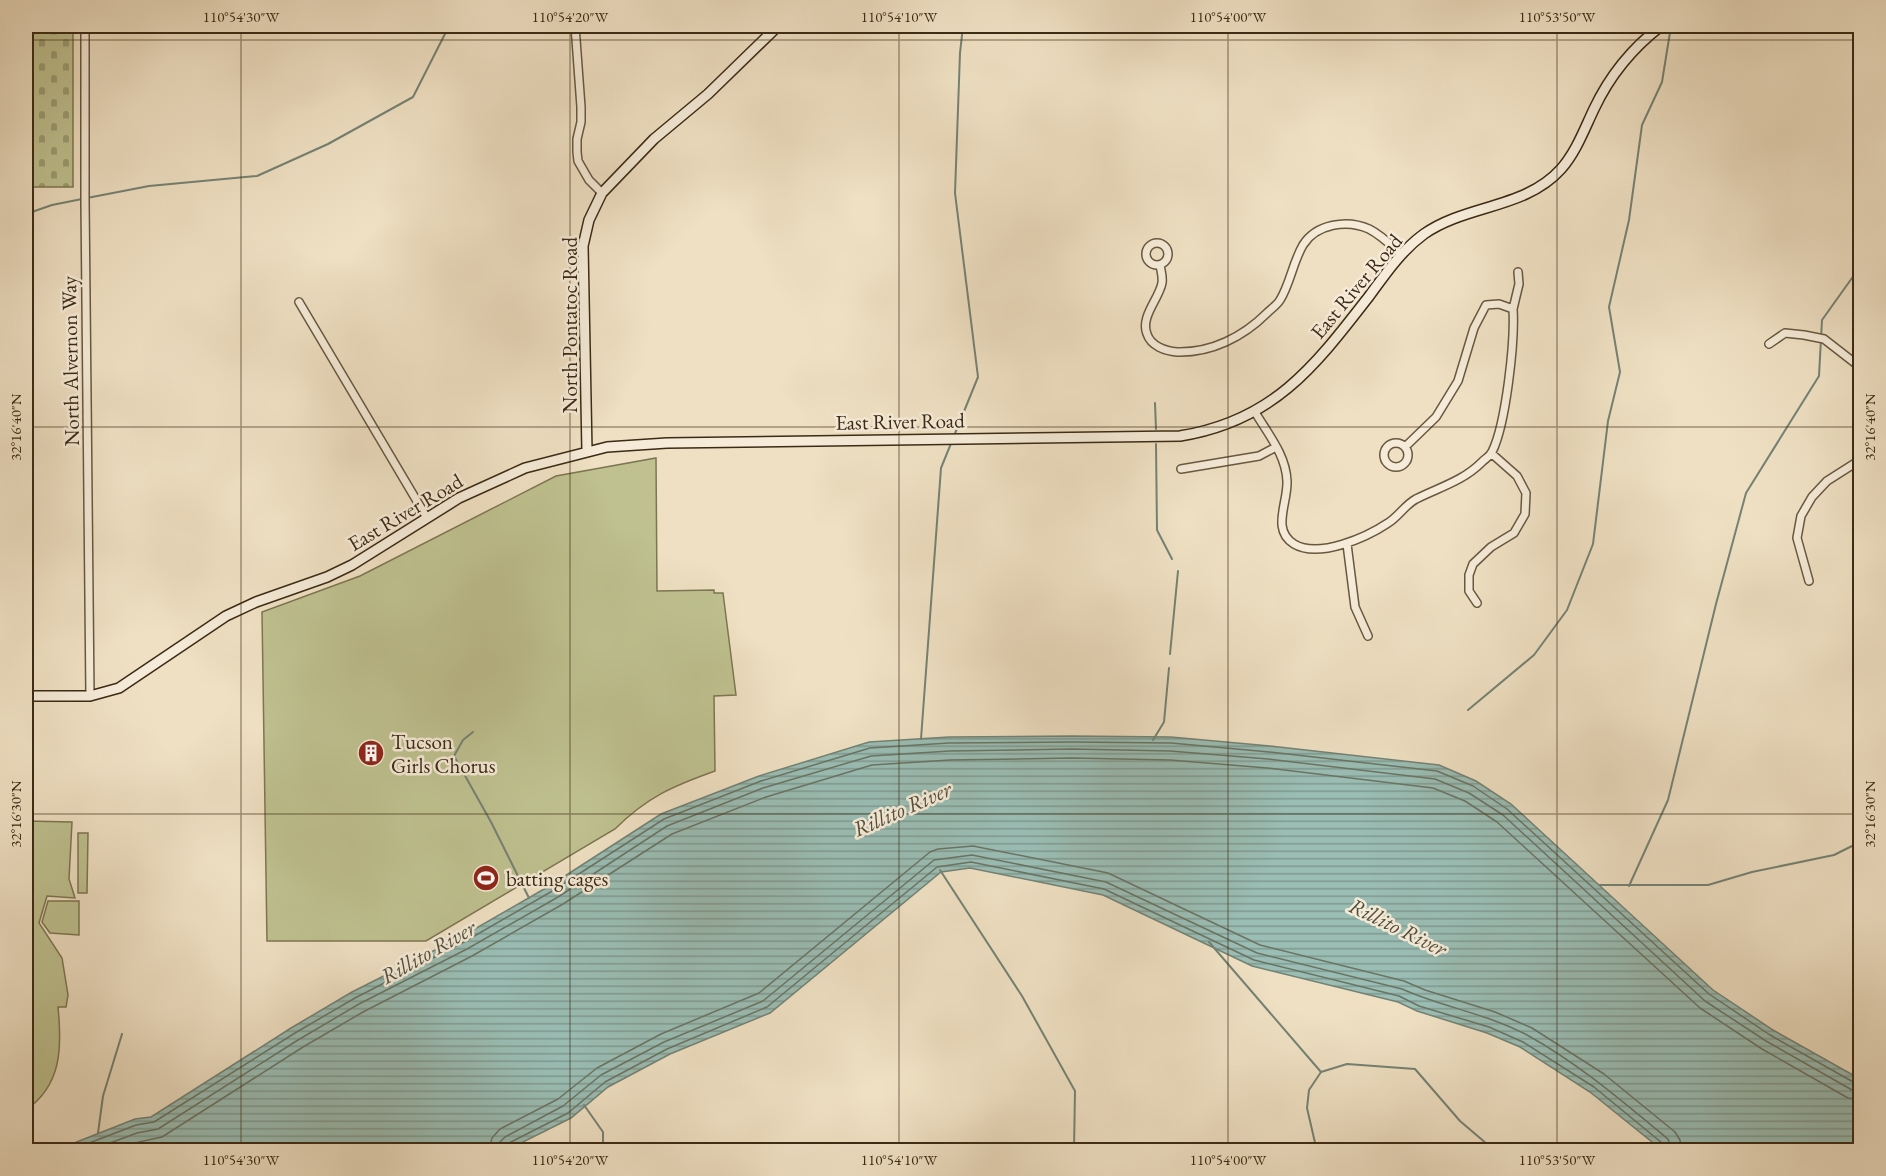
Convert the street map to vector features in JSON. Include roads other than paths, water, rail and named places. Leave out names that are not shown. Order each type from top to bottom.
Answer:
[{"type":"street","name":"North Alvernon Way","points":[[85,26],[90,696]]},
{"type":"street","points":[[575,26],[581,115],[578,161],[602,193]]},
{"type":"street","name":"North Pontatoc Road","points":[[587,452],[583,246],[589,220],[602,193],[654,139],[708,94],[778,26]]},
{"type":"street","name":"East River Road","points":[[26,696],[90,696],[119,688],[226,616],[352,565],[459,498],[525,468],[587,452],[620,445],[667,443],[1180,436],[1220,428],[1255,412],[1282,393],[1315,362],[1334,342],[1401,254],[1423,235],[1442,223],[1524,196],[1546,184],[1571,155],[1594,107],[1619,64],[1634,48],[1661,26]]},
{"type":"street","points":[[1160,265],[1163,275],[1162,284],[1146,320],[1146,334],[1154,345],[1167,351],[1195,351],[1222,344],[1252,328],[1279,301],[1304,244],[1326,226],[1353,224],[1367,228],[1379,234],[1401,254]]},
{"type":"street","points":[[1255,412],[1285,464],[1287,483],[1282,525],[1284,536],[1296,545],[1312,550],[1347,544],[1389,523],[1413,500],[1448,486],[1472,472],[1491,453],[1503,416],[1514,329],[1513,309],[1519,284],[1518,272]]},
{"type":"street","points":[[299,302],[427,518]]},
{"type":"street","points":[[1405,447],[1436,417],[1458,381],[1474,328],[1486,305],[1499,304],[1513,309]]},
{"type":"street","points":[[1769,344],[1785,333],[1824,339],[1860,367]]},
{"type":"street","points":[[1181,469],[1260,456],[1276,447]]},
{"type":"street","points":[[1477,603],[1469,591],[1469,575],[1473,564],[1491,547],[1514,533],[1525,514],[1526,493],[1517,476],[1491,453]]},
{"type":"street","points":[[1809,581],[1797,538],[1801,516],[1812,497],[1827,481],[1860,460]]},
{"type":"street","points":[[1347,544],[1355,607],[1368,636]]},
{"type":"water","name":"Rillito River","points":[[949,737],[1171,737],[1270,746],[1439,765],[1476,781],[1511,804],[1713,990],[1773,1030],[1860,1079],[1860,1150],[1662,1150],[1590,1092],[1520,1047],[1487,1033],[1417,1011],[1398,1002],[1252,966],[1103,895],[970,868],[941,872],[770,1013],[670,1054],[608,1087],[571,1118],[507,1150],[60,1150],[135,1119],[151,1117],[291,1028],[352,992],[461,937],[551,885],[661,814],[759,776],[869,742]]},
{"type":"waterway","points":[[87,198],[149,186],[257,176],[328,144],[413,97],[449,26]]},
{"type":"waterway","points":[[954,436],[978,377],[955,193],[963,26]]},
{"type":"waterway","points":[[1468,710],[1534,655],[1567,610],[1593,544],[1608,421],[1620,372],[1609,307],[1629,220],[1642,125],[1662,82],[1671,26]]},
{"type":"waterway","points":[[26,214],[52,205],[82,199]]},
{"type":"waterway","points":[[1629,886],[1668,800],[1746,493],[1819,376],[1822,320],[1857,271]]},
{"type":"waterway","points":[[1155,403],[1156,429]]},
{"type":"waterway","points":[[921,739],[941,468],[952,441]]},
{"type":"waterway","points":[[1156,444],[1157,530],[1172,559]]},
{"type":"waterway","points":[[1170,654],[1178,571]]},
{"type":"waterway","points":[[1153,740],[1164,722],[1169,668]]},
{"type":"waterway","points":[[473,732],[463,740],[454,756],[491,822],[529,898]]},
{"type":"waterway","points":[[1600,885],[1708,885],[1752,872],[1834,855],[1860,842]]},
{"type":"waterway","points":[[940,870],[1022,996],[1075,1091],[1074,1150]]},
{"type":"waterway","points":[[1209,942],[1321,1072]]},
{"type":"waterway","points":[[98,1133],[103,1096],[122,1034]]},
{"type":"waterway","points":[[1319,1150],[1316,1147],[1307,1108],[1309,1090],[1321,1072],[1347,1064],[1415,1069],[1460,1121],[1494,1150]]},
{"type":"waterway","points":[[584,1105],[603,1132],[603,1150]]},
{"type":"place","name":"Tucson Girls Chorus","points":[[371,753]]},
{"type":"place","name":"batting cages","points":[[486,878]]}]
